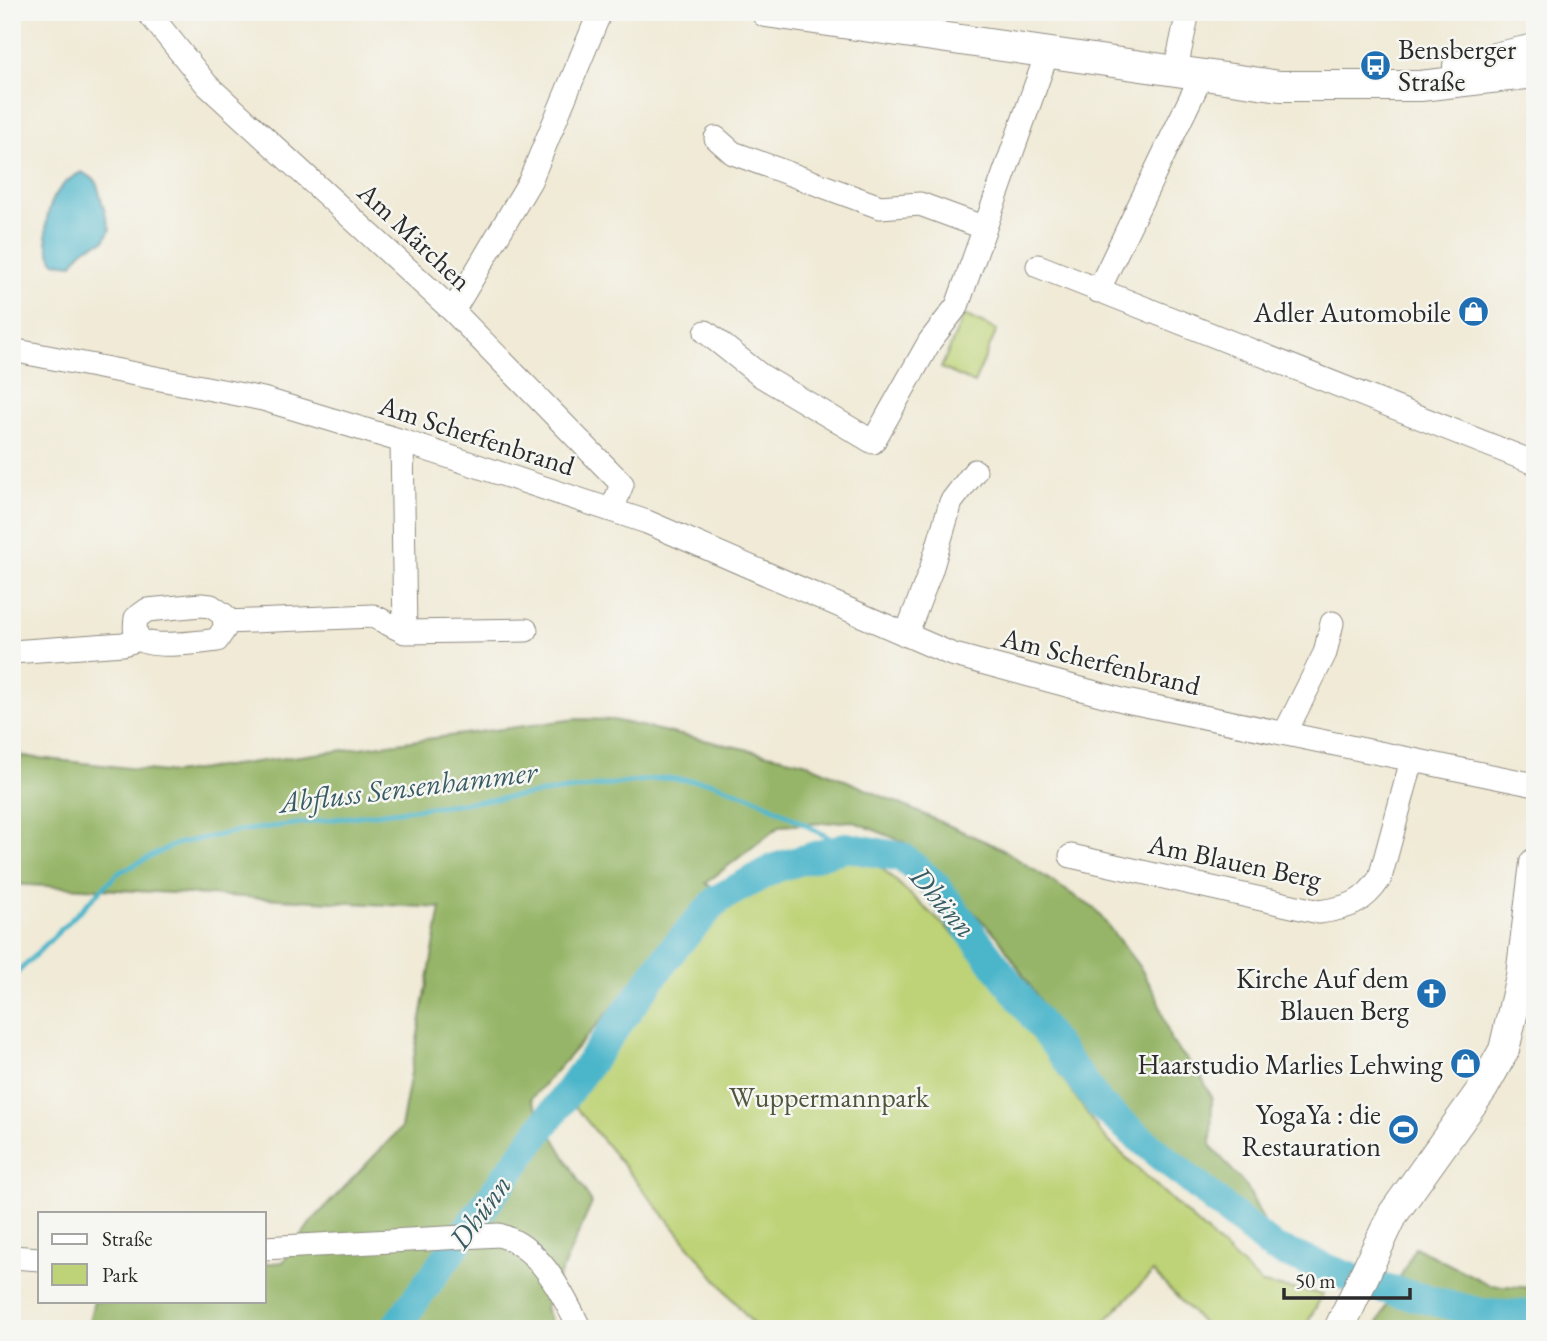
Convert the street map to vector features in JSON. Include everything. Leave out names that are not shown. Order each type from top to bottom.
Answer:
[{"type":"main road","points":[[766,12],[1048,51],[1188,75],[1280,86],[1447,84],[1535,73]]},
{"type":"main road","points":[[1376,85],[1418,72],[1535,50]]},
{"type":"main road","points":[[1342,1321],[1393,1213],[1483,1087],[1504,1050],[1521,976],[1535,863]]},
{"type":"street","name":"Am Märchen","points":[[148,12],[206,85],[453,311],[622,484],[612,510]]},
{"type":"street","points":[[453,311],[530,181],[600,12]]},
{"type":"street","points":[[1098,291],[1188,75],[1188,12]]},
{"type":"street","points":[[706,332],[760,375],[873,442],[930,341],[957,306],[1048,51]]},
{"type":"street","points":[[716,138],[733,153],[880,207],[920,204],[985,228]]},
{"type":"street","points":[[1038,266],[1535,463]]},
{"type":"street","name":"Am Scherfenbrand","points":[[12,350],[263,399],[402,441],[612,510],[951,654],[1126,701],[1535,785]]},
{"type":"street","points":[[402,441],[405,632]]},
{"type":"street","points":[[906,635],[931,570],[951,502],[975,471]]},
{"type":"street","points":[[211,606],[224,615],[226,622],[217,640],[153,644],[140,639],[136,634],[136,618],[147,610],[211,606]]},
{"type":"street","points":[[226,622],[373,616],[405,632],[526,631]]},
{"type":"street","points":[[1285,733],[1325,653],[1332,623]]},
{"type":"street","points":[[12,652],[123,644],[140,639]]},
{"type":"street","name":"Am Blauen Berg","points":[[1071,856],[1320,912],[1351,907],[1369,894],[1380,878],[1412,760]]},
{"type":"street","points":[[266,1248],[499,1235],[516,1240],[538,1259],[580,1329]]},
{"type":"street","points":[[12,1257],[38,1259]]},
{"type":"green space","points":[[964,315],[997,330],[974,383],[941,368]]},
{"type":"green space","points":[[12,711],[20,756],[174,773],[576,719],[613,720],[804,762],[1000,848],[1095,909],[1141,969],[1157,997],[1171,1041],[1201,1076],[1212,1098],[1211,1146],[1247,1187],[1269,1232],[1259,1242],[1234,1216],[1190,1183],[1128,1128],[1082,1065],[998,937],[904,842],[852,821],[780,826],[706,883],[716,891],[531,1099],[592,1203],[545,1308],[554,1329],[87,1329],[94,1302],[266,1302],[266,1264],[283,1262],[311,1222],[401,1128],[441,908],[12,884]]},
{"type":"green space","name":"Wuppermannpark","points":[[871,858],[976,955],[1103,1136],[1262,1284],[1323,1294],[1304,1329],[1208,1329],[1153,1272],[1097,1329],[757,1329],[564,1093],[684,942],[761,868]]},
{"type":"green space","points":[[1415,1247],[1490,1285],[1535,1288],[1535,1329],[1375,1329]]},
{"type":"water","points":[[82,172],[96,181],[110,230],[104,241],[86,249],[73,264],[54,262],[46,237],[49,211],[61,188]]},
{"type":"waterway","name":"Abfluss Sensenhammer","points":[[12,978],[118,873],[176,844],[239,831],[663,778],[710,782],[760,800],[846,847]]},
{"type":"waterway","name":"Dhünn","points":[[394,1329],[673,949],[718,899],[775,868],[846,847],[902,857],[935,885],[1101,1106],[1273,1248],[1373,1286],[1482,1313],[1535,1315]]},
{"type":"place","name":"Bensberger Straße","points":[[1375,65]]},
{"type":"place","name":"Adler Automobile","points":[[1474,312]]},
{"type":"place","name":"Kirche Auf dem Blauen Berg","points":[[1432,994]]},
{"type":"place","name":"Haarstudio Marlies Lehwing","points":[[1466,1064]]},
{"type":"place","name":"YogaYa : die Restauration","points":[[1404,1130]]}]
